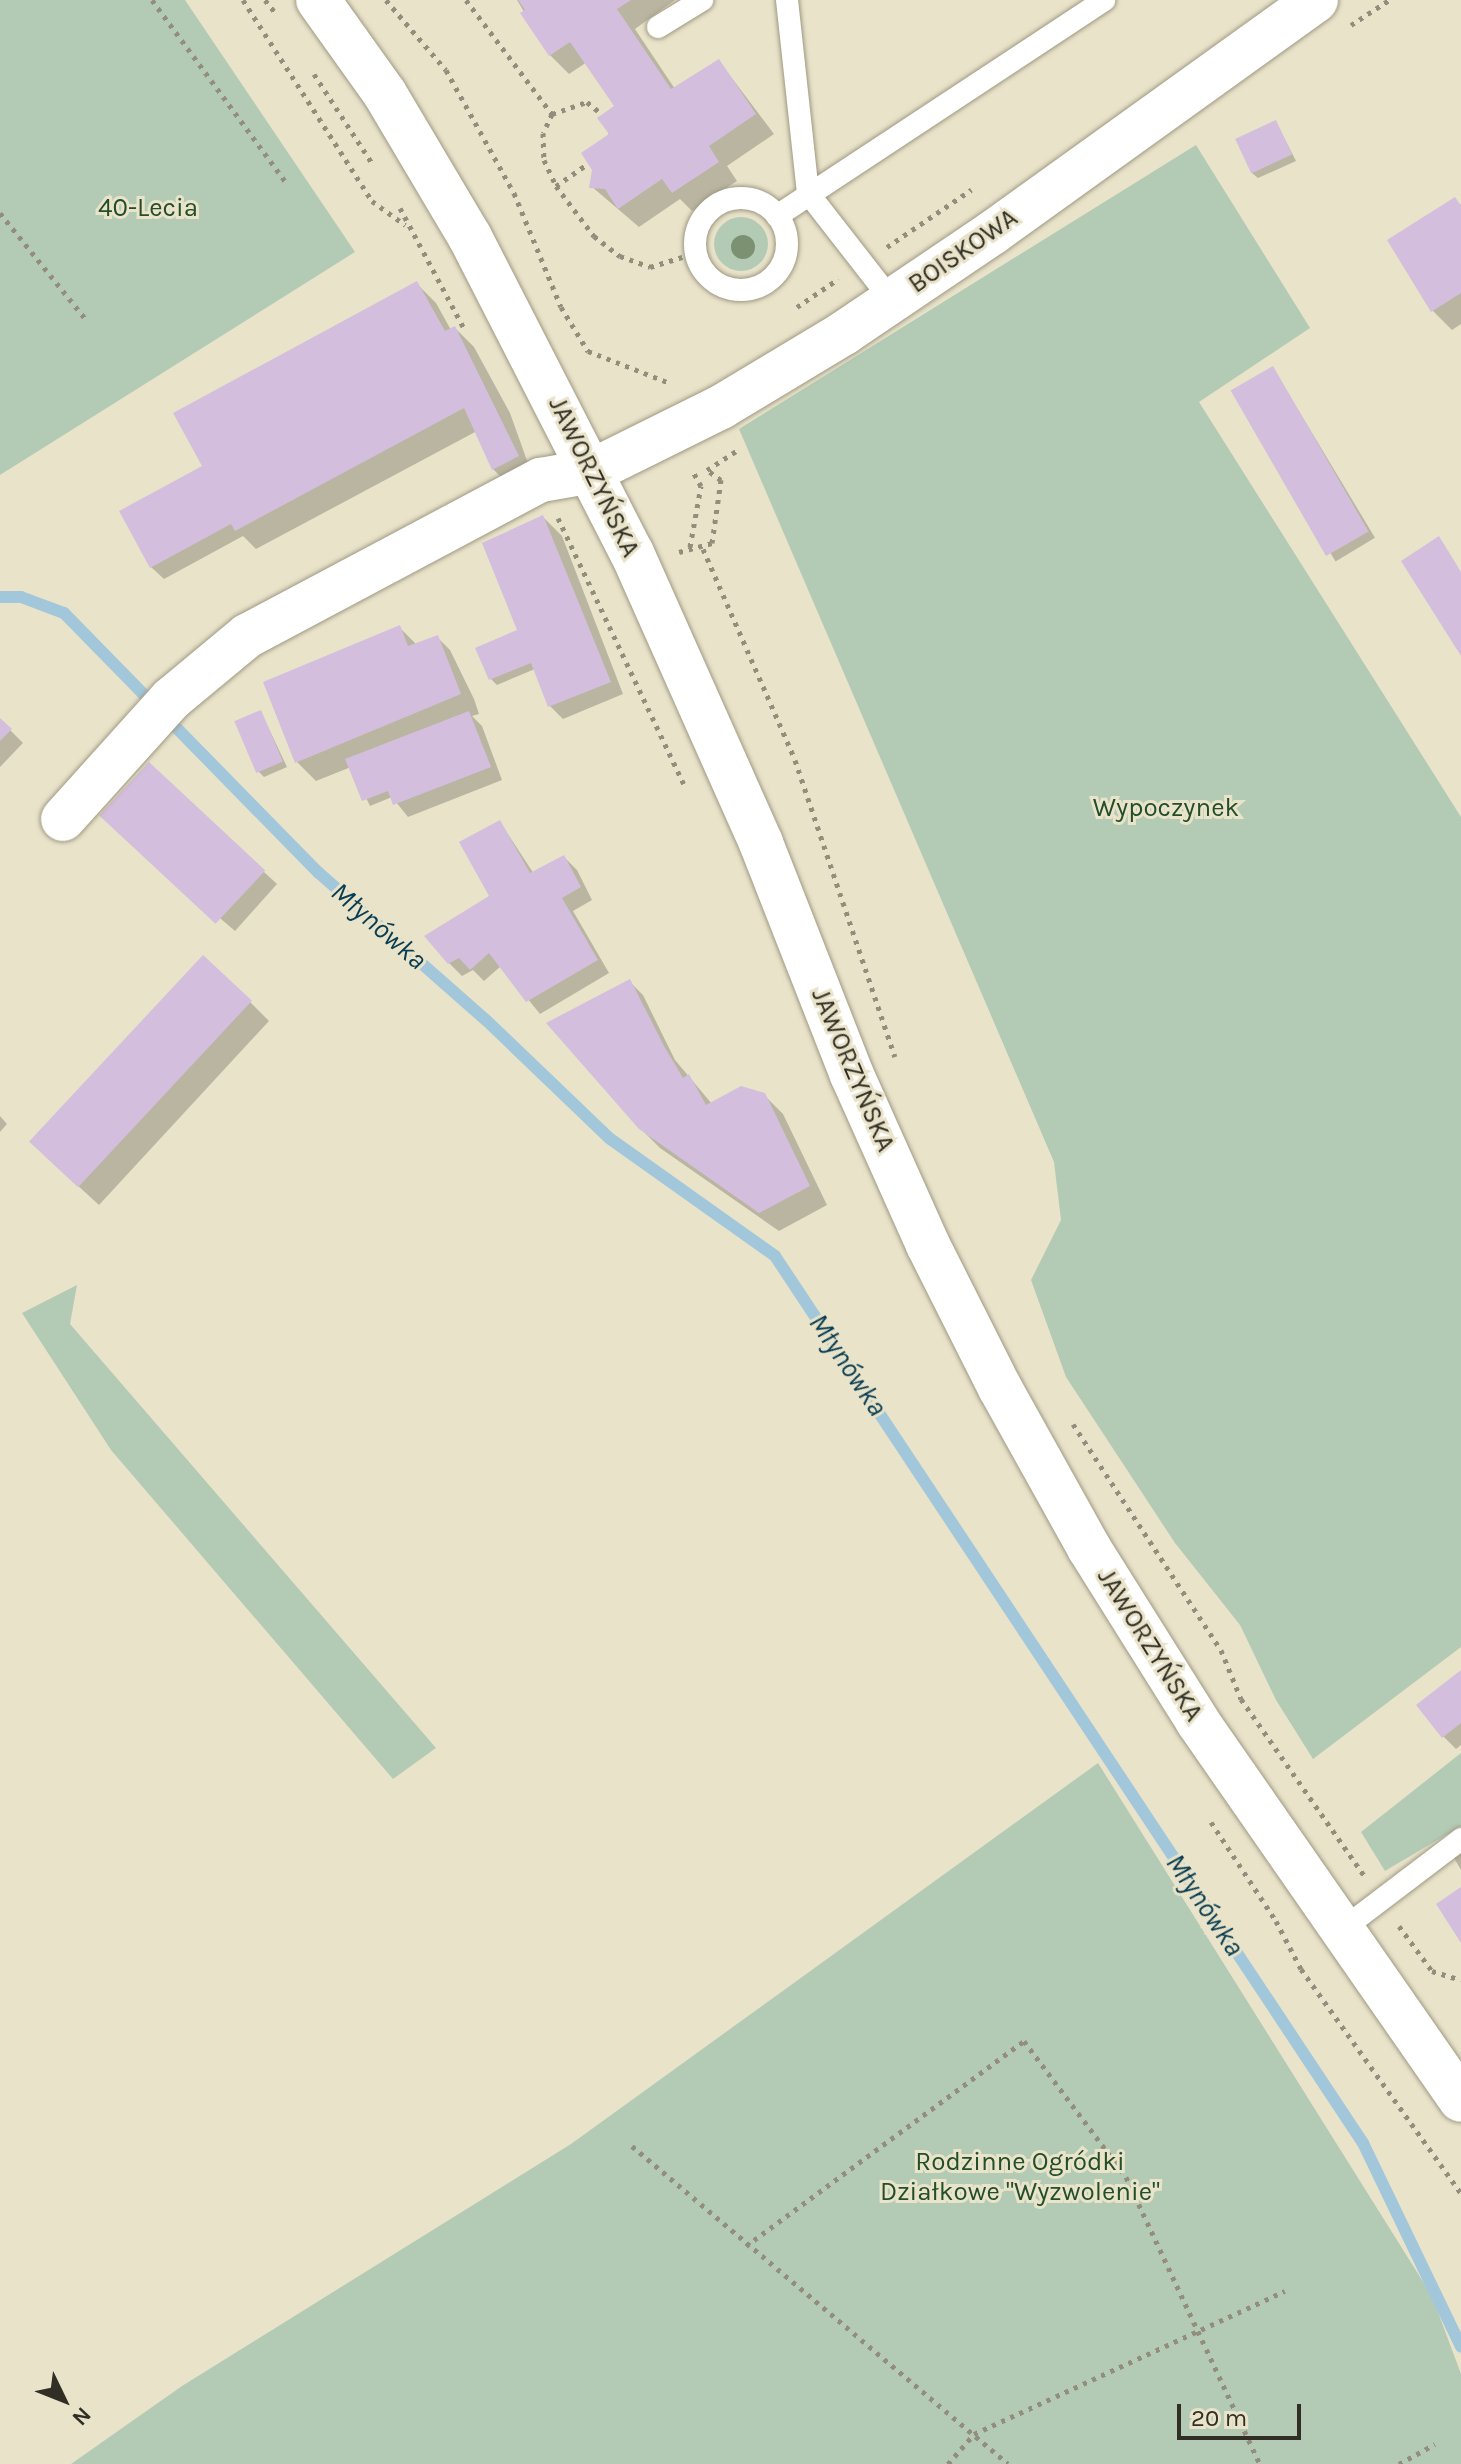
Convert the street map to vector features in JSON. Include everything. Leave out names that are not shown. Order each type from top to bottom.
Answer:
[{"type":"street","name":"JAWORZYŃSKA","points":[[318,0],[385,94],[470,237],[592,471],[761,843],[852,1075],[928,1245],[986,1359],[1089,1548],[1198,1722],[1340,1931],[1461,2100]]},
{"type":"street","name":"BOISKOWA","points":[[63,819],[156,714],[247,636],[317,596],[541,480],[592,471],[721,407],[892,301],[1294,6]]},
{"type":"lane","points":[[658,27],[702,0]]},
{"type":"lane","points":[[787,0],[808,193],[892,301]]},
{"type":"lane","points":[[777,216],[1104,0]]},
{"type":"lane","points":[[738,197],[764,202],[777,216],[788,247],[781,268],[765,283],[744,290],[722,287],[705,273],[695,253],[698,227],[713,206],[738,197]]},
{"type":"lane","points":[[1340,1931],[1461,1839]]},
{"type":"path","points":[[152,0],[287,184]]},
{"type":"path","points":[[243,0],[372,201],[406,226],[399,205]]},
{"type":"path","points":[[265,0],[282,23]]},
{"type":"path","points":[[386,0],[446,70],[514,193],[548,264],[561,307],[588,351],[663,384],[676,379]]},
{"type":"path","points":[[466,0],[552,114]]},
{"type":"path","points":[[310,69],[375,168]]},
{"type":"path","points":[[602,114],[587,102],[552,114],[543,133],[544,160],[556,186],[594,236],[620,256],[650,267],[695,253]]},
{"type":"path","points":[[556,186],[588,164]]},
{"type":"path","points":[[0,213],[87,321]]},
{"type":"path","points":[[749,442],[707,470],[721,480],[712,543],[703,549],[795,760],[899,1068]]},
{"type":"path","points":[[1068,1420],[1221,1650],[1241,1699],[1381,1899],[1432,1971],[1461,1980]]},
{"type":"path","points":[[746,2246],[1024,2041],[1126,2177],[1260,2464]]},
{"type":"path","points":[[632,2146],[746,2246],[1008,2464]]},
{"type":"path","points":[[948,2464],[974,2434],[1285,2291]]},
{"type":"path","points":[[1399,2464],[1435,2444]]},
{"type":"green space","name":"40-Lecia","points":[[0,0],[185,0],[355,252],[0,475]]},
{"type":"green space","name":"Wypoczynek","points":[[1196,145],[1310,328],[1199,402],[1461,817],[1461,1647],[1313,1759],[1276,1700],[1240,1625],[1175,1543],[1066,1377],[1031,1280],[1061,1220],[1054,1162],[739,429]]},
{"type":"green space","points":[[741,217],[760,225],[768,244],[760,263],[741,271],[722,263],[714,244],[722,225]]},
{"type":"green space","points":[[77,1285],[70,1324],[436,1748],[393,1779],[111,1450],[22,1313]]},
{"type":"green space","points":[[1461,1753],[1461,1826],[1385,1871],[1361,1832]]},
{"type":"green space","name":"Rodzinne Ogródki Działkowe \"Wyzwolenie\"","points":[[1098,1763],[1432,2296],[1461,2374],[1461,2464],[71,2464],[182,2386],[571,2144]]},
{"type":"building","points":[[518,0],[631,0],[617,9],[671,89],[719,59],[756,114],[709,146],[719,162],[672,193],[662,179],[618,209],[605,189],[589,188],[592,170],[581,153],[609,134],[597,118],[614,106],[570,42],[549,56],[520,13],[525,10]]},
{"type":"building","points":[[1276,120],[1292,154],[1251,173],[1235,139]]},
{"type":"building","points":[[1455,197],[1461,206],[1461,293],[1431,312],[1387,240]]},
{"type":"building","points":[[417,281],[445,331],[455,326],[519,456],[492,470],[464,408],[235,531],[231,524],[150,568],[119,511],[202,466],[173,413]]},
{"type":"building","points":[[1273,366],[1368,531],[1326,556],[1231,390]]},
{"type":"building","points":[[543,515],[611,682],[548,707],[531,663],[489,680],[475,648],[517,630],[482,543]]},
{"type":"building","points":[[1439,536],[1461,572],[1461,656],[1401,561]]},
{"type":"building","points":[[400,625],[408,646],[438,635],[461,694],[295,763],[263,682]]},
{"type":"building","points":[[261,710],[283,762],[256,773],[234,721]]},
{"type":"building","points":[[469,711],[491,767],[393,805],[388,791],[362,801],[345,759]]},
{"type":"building","points":[[0,718],[12,729],[0,741]]},
{"type":"building","points":[[149,762],[265,870],[215,924],[99,815]]},
{"type":"building","points":[[500,820],[530,873],[564,855],[581,887],[562,898],[598,960],[526,1002],[489,953],[470,970],[459,958],[448,964],[424,936],[489,896],[459,842]]},
{"type":"building","points":[[203,955],[252,1001],[78,1187],[29,1141]]},
{"type":"building","points":[[630,979],[683,1078],[689,1074],[706,1105],[741,1086],[765,1093],[810,1186],[759,1213],[639,1129],[546,1023]]},
{"type":"building","points":[[1461,1670],[1461,1723],[1442,1738],[1416,1705]]},
{"type":"building","points":[[1461,1887],[1461,1943],[1436,1904]]},
{"type":"waterway","name":"Młynówka","points":[[0,597],[21,597],[64,613],[319,873],[486,1020],[609,1138],[775,1256],[1363,2143],[1461,2347]]}]
